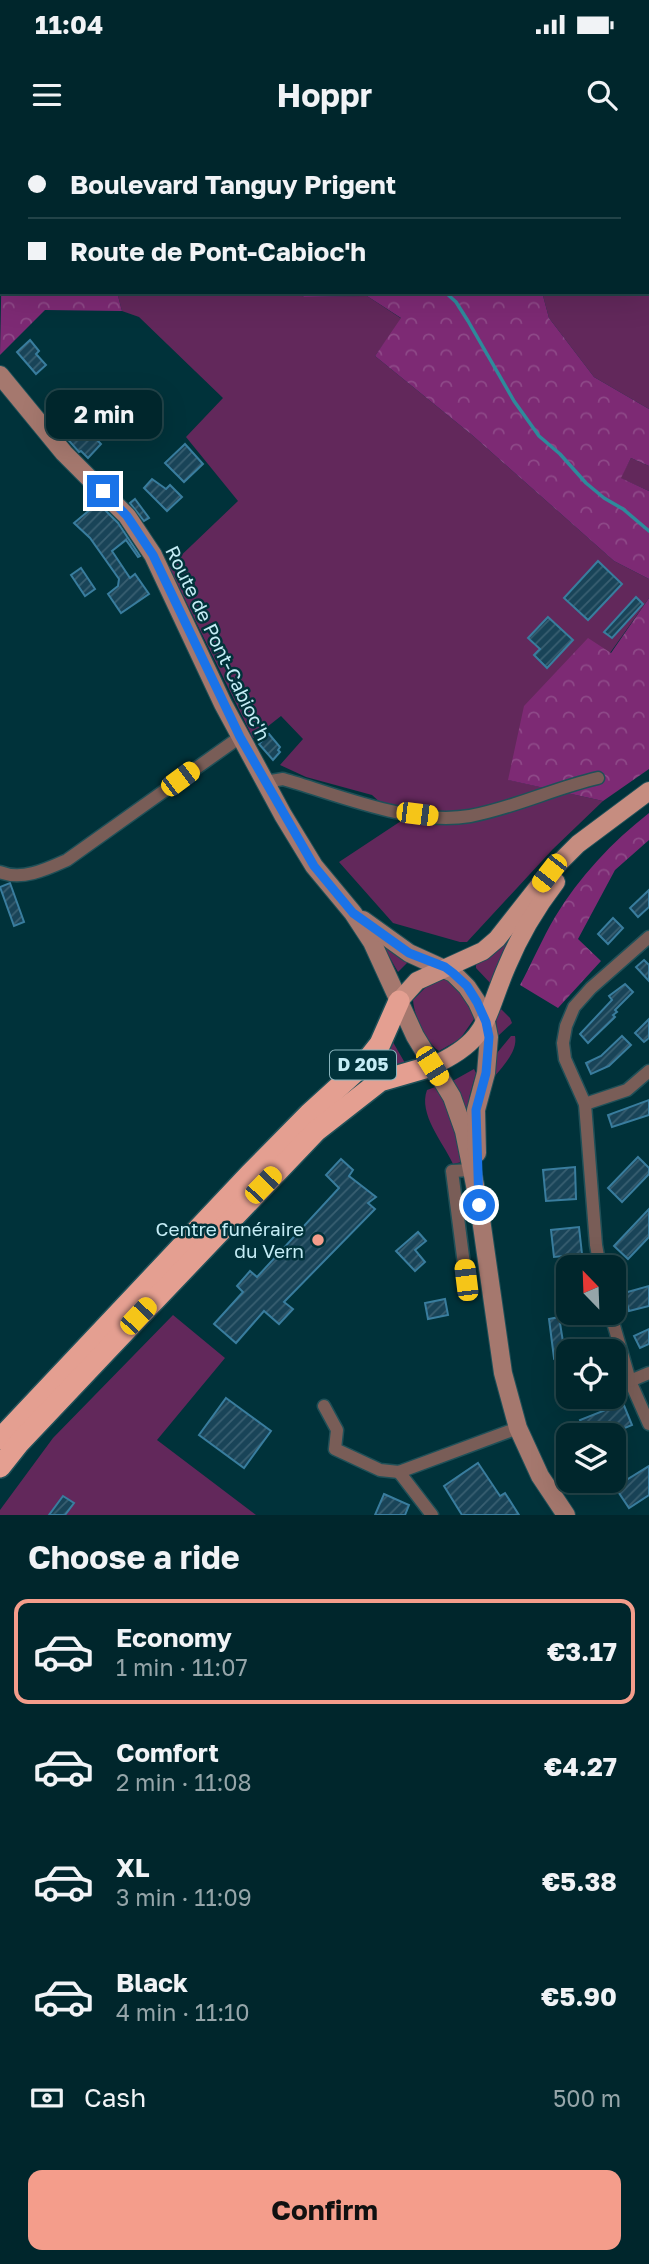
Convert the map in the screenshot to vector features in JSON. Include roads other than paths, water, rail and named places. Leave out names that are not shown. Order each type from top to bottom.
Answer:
[{"type":"highway","name":"D 205","points":[[0,1440],[250,1174],[309,1114],[365,1063],[380,1044],[399,1001]]},
{"type":"highway","name":"D 205","points":[[0,1467],[19,1443],[316,1131],[380,1081],[432,1066]]},
{"type":"main road","points":[[399,1001],[417,981],[483,951],[497,939],[549,873],[578,845],[649,791]]},
{"type":"main road","points":[[432,1066],[456,1055],[471,1042],[486,1022],[507,966],[545,897],[574,859],[609,821]]},
{"type":"street","name":"Route de Pont-Cabioc'h","points":[[0,375],[64,453],[127,516],[158,566],[240,737],[265,782],[314,866],[353,913],[372,942],[399,1001]]},
{"type":"street","points":[[0,872],[10,876],[26,874],[67,860],[240,737]]},
{"type":"street","points":[[265,782],[283,779],[395,812],[438,817],[467,816],[509,807],[562,786],[597,778]]},
{"type":"street","name":"Route de Pont-Cabioc'h","points":[[353,913],[409,953],[445,967]]},
{"type":"street","points":[[598,1255],[585,1104],[565,1059],[565,1026],[574,1007],[591,988],[649,937]]},
{"type":"street","points":[[445,967],[467,986],[486,1022],[489,1037],[489,1057],[476,1110],[479,1205]]},
{"type":"street","points":[[399,1001],[432,1066],[452,1097],[464,1131],[479,1205],[503,1373],[518,1428],[540,1476],[566,1515]]},
{"type":"street","points":[[585,1104],[627,1090],[649,1071]]},
{"type":"street","points":[[466,1280],[452,1171],[472,1170]]},
{"type":"street","points":[[614,1325],[630,1381],[649,1424]]},
{"type":"street","points":[[630,1381],[649,1373]]},
{"type":"street","points":[[324,1406],[337,1430],[335,1450],[380,1470],[399,1472],[518,1428]]},
{"type":"street","points":[[399,1472],[432,1515]]},
{"type":"waterway","points":[[447,294],[456,302],[514,401],[539,436],[560,454],[586,483],[649,531]]},
{"type":"place","name":"Centre funéraire du Vern","points":[[318,1240]]}]
